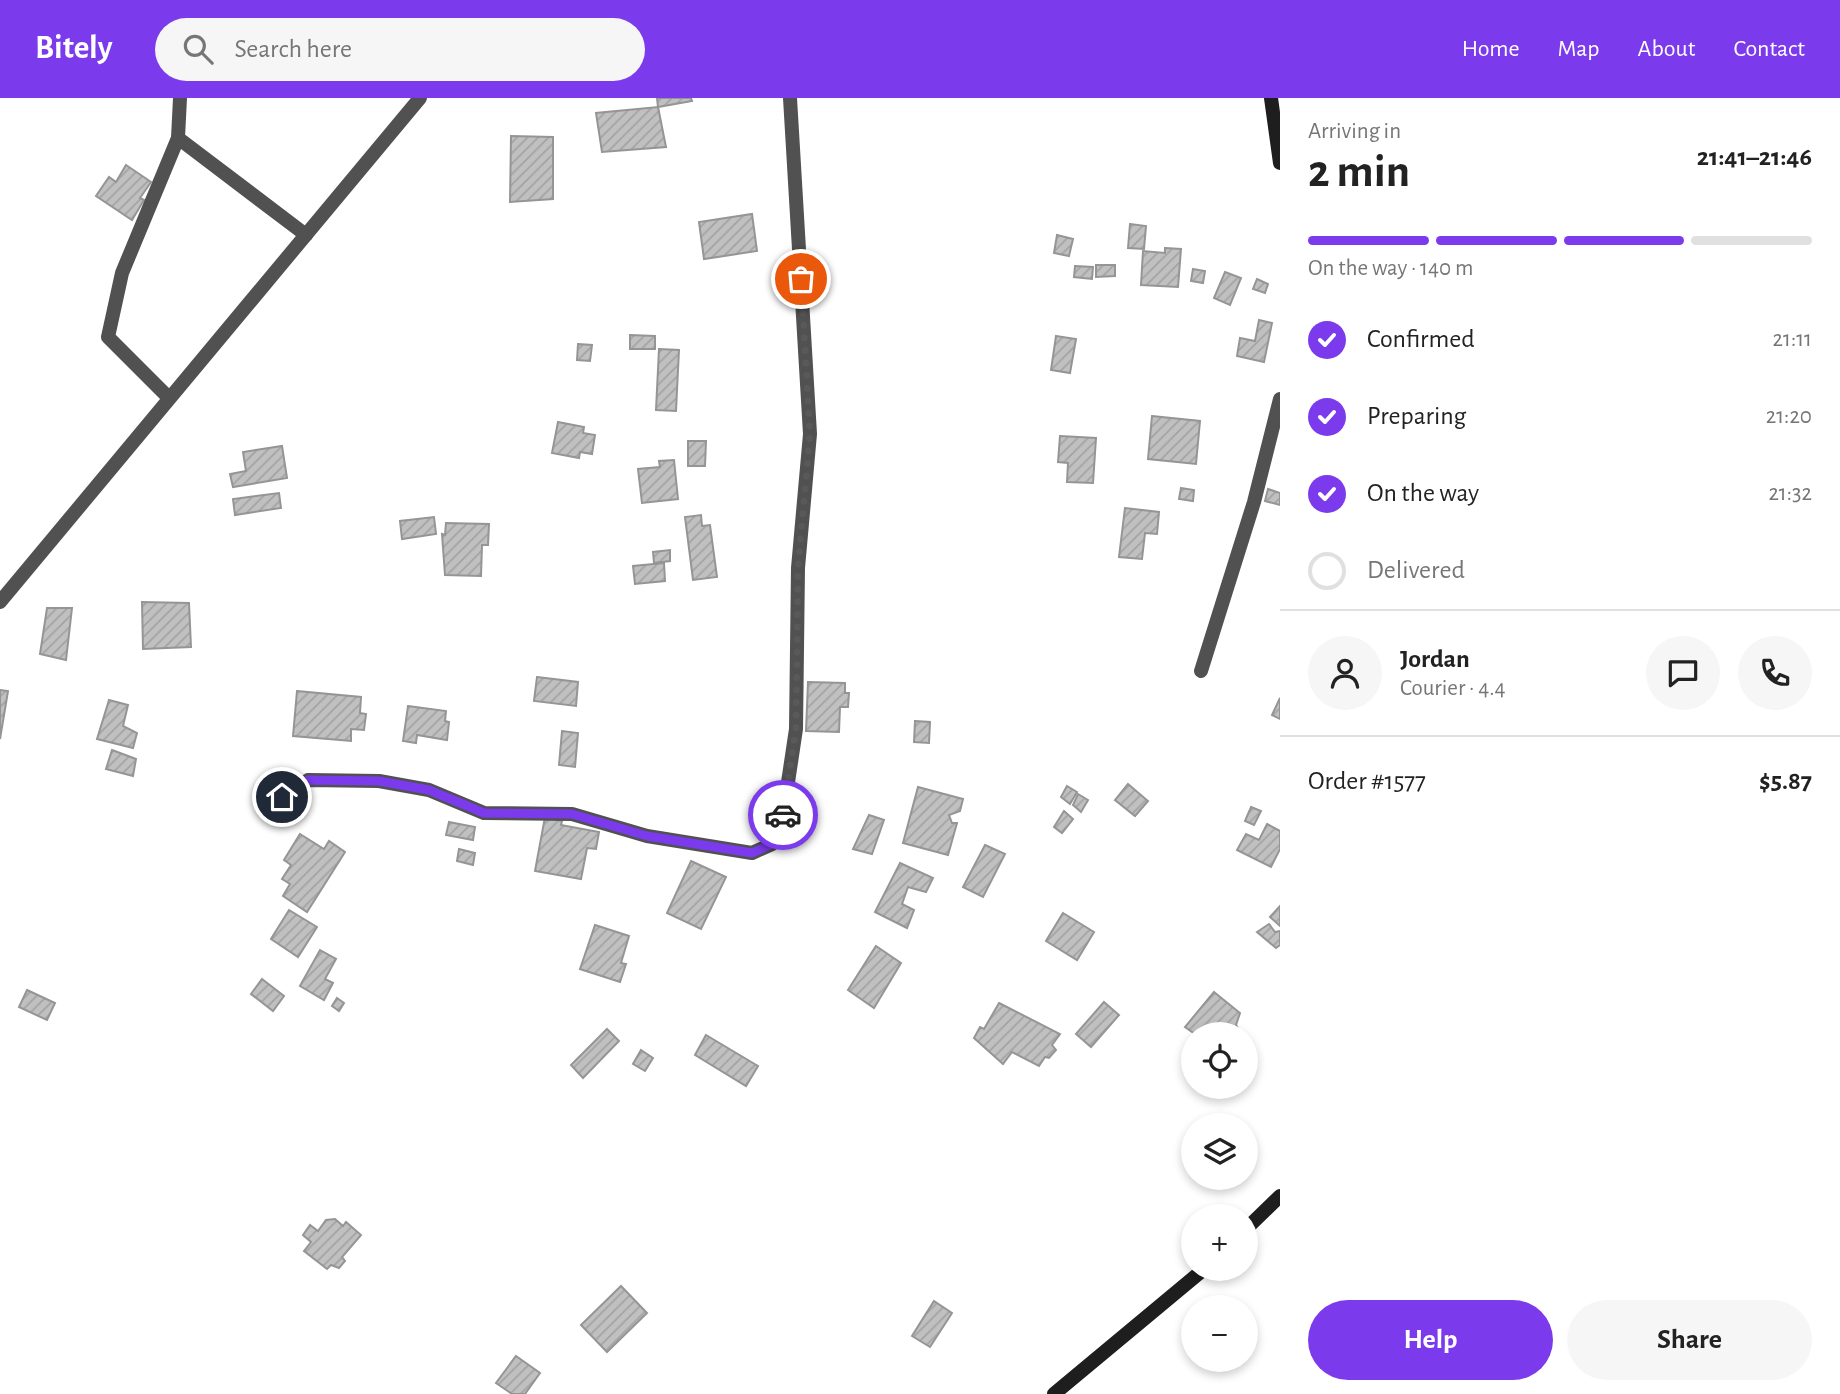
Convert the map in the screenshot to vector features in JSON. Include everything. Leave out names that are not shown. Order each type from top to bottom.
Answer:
[{"type":"street","points":[[169,398],[108,337],[122,273],[178,138],[180,98]]},
{"type":"street","points":[[0,602],[420,98]]},
{"type":"street","points":[[282,797],[308,780],[379,781],[429,790],[484,813],[572,814],[647,836],[752,853],[772,844],[781,829],[796,729],[798,568],[810,434],[790,98]]},
{"type":"street","points":[[1271,98],[1280,163]]},
{"type":"street","points":[[178,138],[306,235]]},
{"type":"street","points":[[1202,671],[1255,502],[1280,399]]},
{"type":"street","points":[[1258,1217],[1280,1196]]},
{"type":"street","points":[[1054,1394],[1190,1281]]},
{"type":"building","points":[[657,98],[691,98],[692,101],[658,107]]},
{"type":"building","points":[[658,107],[666,147],[602,152],[596,113]]},
{"type":"building","points":[[511,136],[553,137],[553,199],[510,202]]},
{"type":"building","points":[[126,165],[151,182],[140,198],[144,200],[132,220],[96,196],[109,177],[116,182]]},
{"type":"building","points":[[752,214],[757,251],[704,259],[699,222]]},
{"type":"building","points":[[1130,224],[1146,226],[1144,249],[1128,248]]},
{"type":"building","points":[[1057,235],[1073,239],[1069,256],[1054,253]]},
{"type":"building","points":[[1165,248],[1181,249],[1178,287],[1141,285],[1143,251],[1165,253]]},
{"type":"building","points":[[1096,265],[1115,265],[1115,276],[1096,277]]},
{"type":"building","points":[[1075,266],[1093,267],[1092,279],[1074,277]]},
{"type":"building","points":[[1193,269],[1205,271],[1203,283],[1191,281]]},
{"type":"building","points":[[1225,272],[1241,278],[1230,305],[1214,298]]},
{"type":"building","points":[[1257,279],[1268,284],[1265,293],[1253,289]]},
{"type":"building","points":[[1259,320],[1272,323],[1264,362],[1237,356],[1240,338],[1255,341]]},
{"type":"building","points":[[630,335],[655,336],[655,349],[630,349]]},
{"type":"building","points":[[1056,336],[1076,339],[1070,373],[1051,370]]},
{"type":"building","points":[[578,344],[592,345],[590,361],[577,360]]},
{"type":"building","points":[[659,349],[679,350],[676,411],[656,410]]},
{"type":"building","points":[[1152,416],[1200,421],[1196,464],[1148,459]]},
{"type":"building","points":[[558,422],[584,427],[583,433],[595,435],[592,454],[580,452],[579,458],[552,453]]},
{"type":"building","points":[[1060,436],[1096,438],[1093,483],[1067,482],[1068,463],[1058,462]]},
{"type":"building","points":[[688,441],[706,441],[705,466],[688,466]]},
{"type":"building","points":[[282,446],[287,478],[233,487],[230,474],[246,471],[243,452]]},
{"type":"building","points":[[674,460],[678,499],[642,503],[638,469],[660,467],[659,461]]},
{"type":"building","points":[[1181,488],[1194,490],[1193,501],[1179,499]]},
{"type":"building","points":[[1268,489],[1280,493],[1280,505],[1265,501]]},
{"type":"building","points":[[279,493],[281,508],[235,515],[233,499]]},
{"type":"building","points":[[1125,508],[1159,512],[1157,534],[1145,533],[1142,559],[1119,557]]},
{"type":"building","points":[[701,515],[702,526],[710,525],[717,577],[693,580],[685,517]]},
{"type":"building","points":[[434,517],[436,534],[402,539],[400,521]]},
{"type":"building","points":[[446,523],[489,524],[488,545],[482,545],[481,576],[445,575],[442,534],[445,535]]},
{"type":"building","points":[[670,550],[670,561],[654,563],[653,552]]},
{"type":"building","points":[[664,563],[665,581],[635,584],[633,566]]},
{"type":"building","points":[[142,602],[189,603],[191,647],[143,649]]},
{"type":"building","points":[[47,608],[72,608],[66,660],[40,654]]},
{"type":"building","points":[[537,677],[578,682],[576,706],[534,701]]},
{"type":"building","points":[[808,682],[845,683],[845,693],[849,693],[848,707],[840,707],[839,732],[806,731]]},
{"type":"building","points":[[0,690],[8,691],[0,739]]},
{"type":"building","points":[[297,691],[361,697],[360,713],[366,714],[364,730],[351,729],[351,741],[293,736]]},
{"type":"building","points":[[1280,698],[1280,719],[1272,715]]},
{"type":"building","points":[[109,700],[128,705],[123,726],[137,733],[133,748],[97,739]]},
{"type":"building","points":[[408,706],[446,711],[445,721],[449,722],[447,740],[417,735],[416,743],[403,741]]},
{"type":"building","points":[[915,721],[930,722],[929,743],[914,742]]},
{"type":"building","points":[[562,731],[578,733],[575,767],[559,765]]},
{"type":"building","points":[[112,750],[136,759],[133,776],[106,769]]},
{"type":"building","points":[[1128,784],[1148,801],[1135,816],[1115,800]]},
{"type":"building","points":[[1067,786],[1077,792],[1070,804],[1061,797]]},
{"type":"building","points":[[918,787],[963,799],[960,811],[949,815],[952,823],[957,823],[948,855],[903,843]]},
{"type":"building","points":[[1078,794],[1088,800],[1081,812],[1073,805]]},
{"type":"building","points":[[1251,807],[1261,811],[1254,825],[1245,821]]},
{"type":"building","points":[[1064,811],[1073,819],[1062,833],[1054,827]]},
{"type":"building","points":[[869,815],[884,820],[872,854],[853,849]]},
{"type":"building","points":[[545,817],[562,821],[561,825],[599,832],[596,849],[587,848],[581,879],[535,871]]},
{"type":"building","points":[[449,822],[475,827],[473,840],[446,835]]},
{"type":"building","points":[[1267,824],[1280,831],[1280,849],[1271,867],[1237,850],[1246,834],[1259,840]]},
{"type":"building","points":[[300,834],[324,849],[329,841],[345,852],[307,912],[283,896],[290,884],[282,879],[291,865],[284,860]]},
{"type":"building","points":[[985,845],[1005,854],[983,897],[963,887]]},
{"type":"building","points":[[459,849],[475,853],[473,865],[457,861]]},
{"type":"building","points":[[691,861],[726,877],[701,929],[667,913]]},
{"type":"building","points":[[900,863],[933,878],[926,892],[908,887],[902,904],[914,910],[907,928],[875,912]]},
{"type":"building","points":[[1280,906],[1280,926],[1270,917]]},
{"type":"building","points":[[289,910],[317,927],[298,957],[271,939]]},
{"type":"building","points":[[1063,913],[1094,932],[1077,960],[1046,941]]},
{"type":"building","points":[[1269,924],[1275,932],[1280,931],[1280,945],[1276,948],[1257,932]]},
{"type":"building","points":[[595,925],[629,936],[621,963],[626,964],[620,982],[580,969]]},
{"type":"building","points":[[876,946],[901,963],[874,1008],[848,990]]},
{"type":"building","points":[[320,950],[336,959],[325,979],[333,983],[324,1000],[300,986]]},
{"type":"building","points":[[262,979],[284,996],[273,1011],[251,994]]},
{"type":"building","points":[[27,990],[55,1003],[47,1020],[19,1007]]},
{"type":"building","points":[[1214,992],[1240,1013],[1237,1022],[1189,1022]]},
{"type":"building","points":[[337,998],[344,1003],[339,1011],[332,1006]]},
{"type":"building","points":[[1104,1002],[1119,1015],[1091,1047],[1076,1034]]},
{"type":"building","points":[[999,1003],[1060,1034],[1052,1045],[1056,1050],[1049,1058],[1045,1057],[1039,1066],[1012,1052],[1003,1064],[974,1038],[980,1027],[984,1029]]},
{"type":"building","points":[[607,1029],[619,1041],[583,1078],[571,1065]]},
{"type":"building","points":[[706,1035],[758,1066],[746,1086],[695,1055]]},
{"type":"building","points":[[641,1050],[653,1058],[645,1071],[633,1064]]},
{"type":"building","points":[[335,1219],[343,1226],[346,1222],[361,1235],[342,1257],[345,1261],[339,1268],[331,1265],[327,1269],[304,1251],[311,1242],[303,1235],[310,1225],[318,1231],[326,1220]]},
{"type":"building","points":[[621,1286],[647,1313],[607,1352],[581,1325]]},
{"type":"building","points":[[934,1301],[952,1313],[930,1347],[912,1336]]},
{"type":"building","points":[[516,1356],[540,1373],[525,1394],[512,1394],[496,1383]]},
{"type":"way so far","points":[[783,815],[796,729],[798,568],[810,434],[801,279]]},
{"type":"route","points":[[282,797],[308,780],[379,781],[429,790],[484,813],[572,814],[647,836],[752,853],[772,844],[781,829],[783,815]]}]
